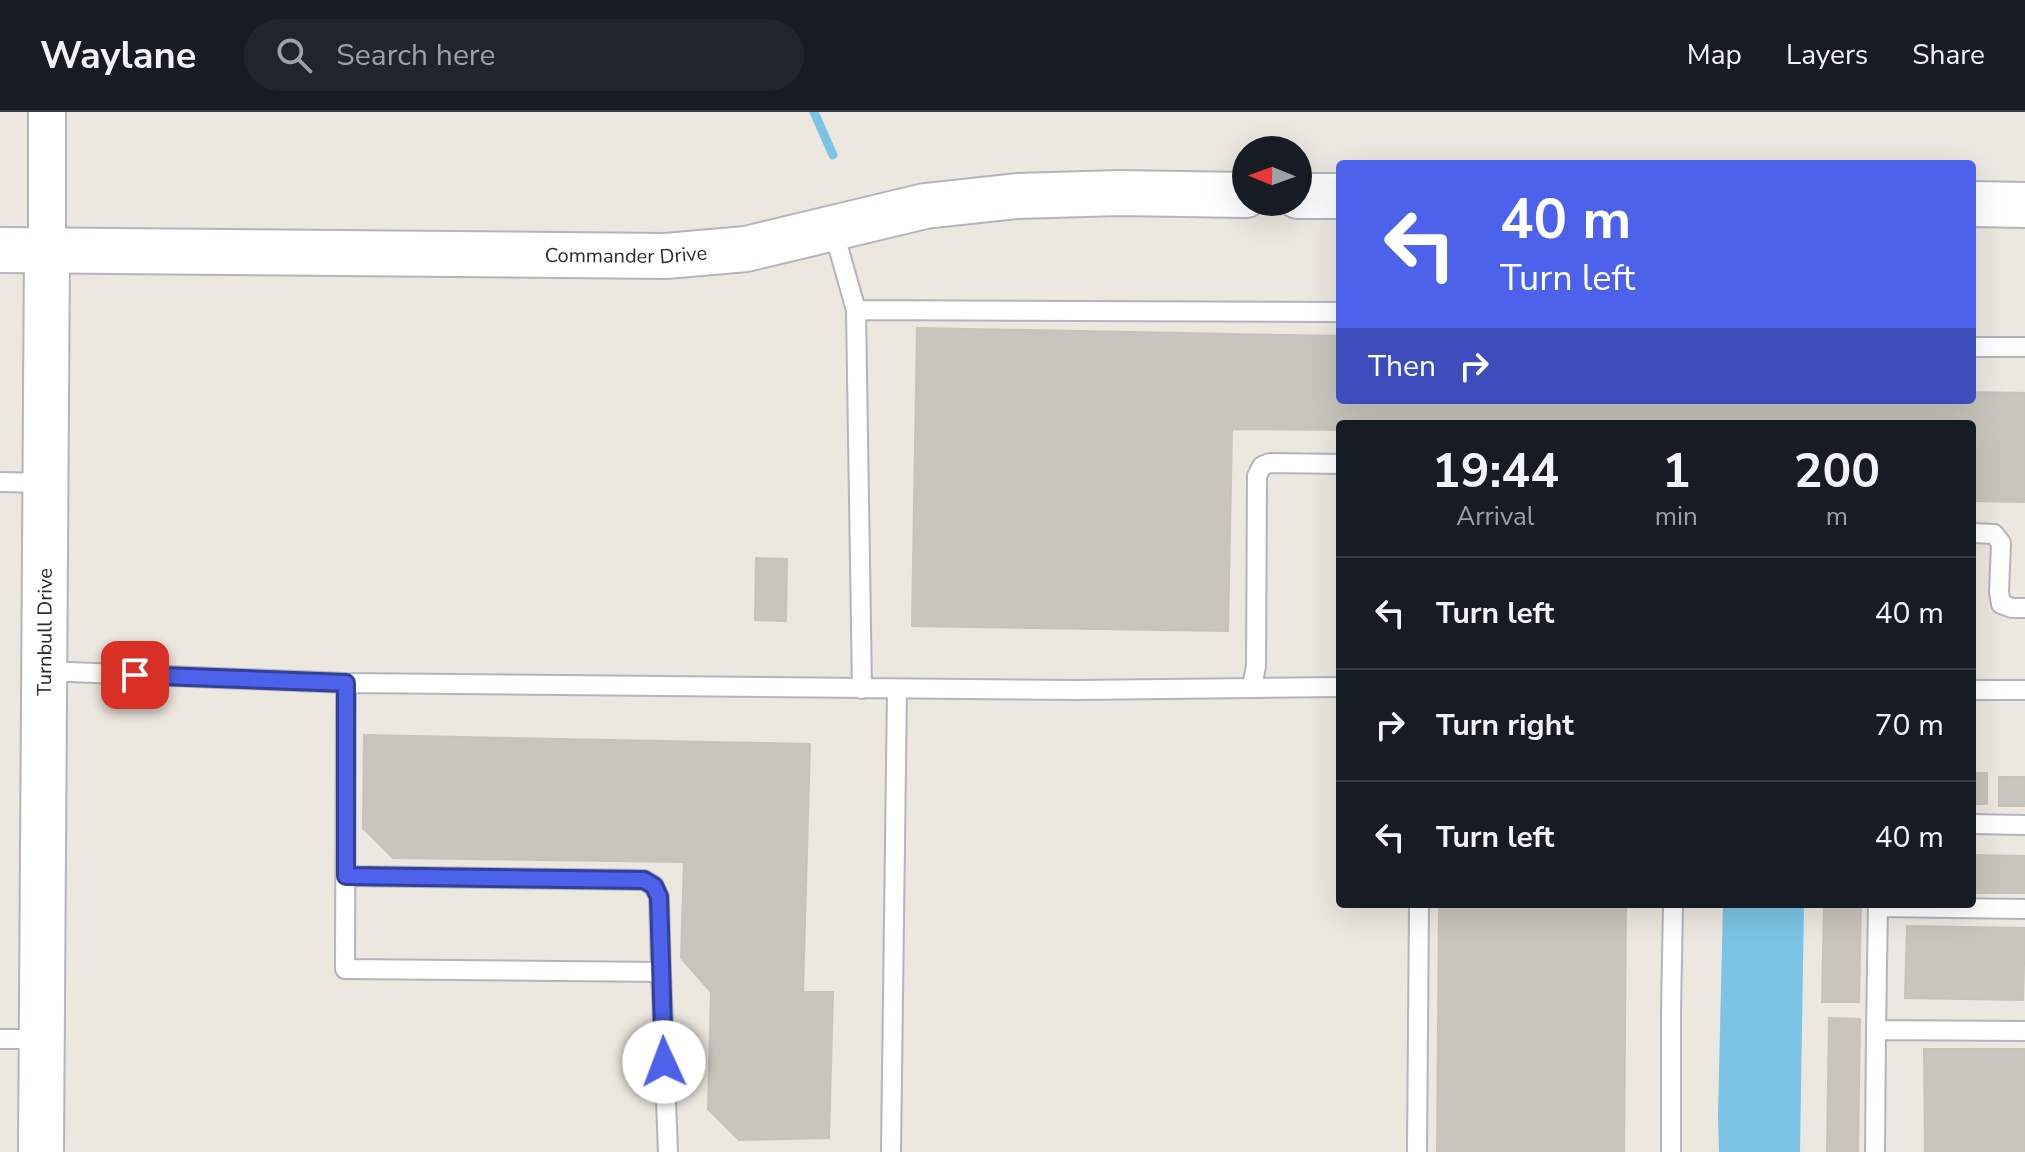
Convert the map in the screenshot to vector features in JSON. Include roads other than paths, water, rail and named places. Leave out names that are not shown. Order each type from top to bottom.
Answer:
[{"type":"street","name":"Turnbull Drive","points":[[41,1152],[21,1039],[45,671],[47,112]]},
{"type":"street","name":"Commander Drive","points":[[0,250],[666,256],[746,249],[925,206],[1017,196],[1119,193],[1232,195]]},
{"type":"street","points":[[1312,196],[1336,196]]},
{"type":"street","points":[[1976,204],[2025,205]]},
{"type":"lane","points":[[833,229],[856,310],[862,689]]},
{"type":"lane","points":[[856,310],[1336,312]]},
{"type":"lane","points":[[1976,347],[2025,347]]},
{"type":"lane","points":[[1252,687],[1256,666],[1257,476],[1262,466],[1270,463],[1336,464]]},
{"type":"lane","points":[[0,482],[45,483]]},
{"type":"lane","points":[[1976,533],[1994,534],[2001,543],[2001,604],[2025,608]]},
{"type":"lane","points":[[45,671],[346,683],[1078,690],[1336,687]]},
{"type":"lane","points":[[346,683],[345,969],[661,972]]},
{"type":"lane","points":[[891,1152],[897,689]]},
{"type":"lane","points":[[1976,690],[2025,690]]},
{"type":"lane","points":[[1976,824],[2025,825]]},
{"type":"lane","points":[[346,876],[644,880],[654,886],[659,897],[668,1152]]},
{"type":"lane","points":[[1417,1152],[1419,908]]},
{"type":"lane","points":[[1671,1152],[1673,908]]},
{"type":"lane","points":[[1875,1152],[1878,908]]},
{"type":"lane","points":[[1976,908],[2025,909]]},
{"type":"lane","points":[[1876,1030],[2025,1031]]},
{"type":"water","points":[[1723,908],[1804,908],[1800,1152],[1719,1152]]},
{"type":"waterway","points":[[814,112],[833,155]]}]
